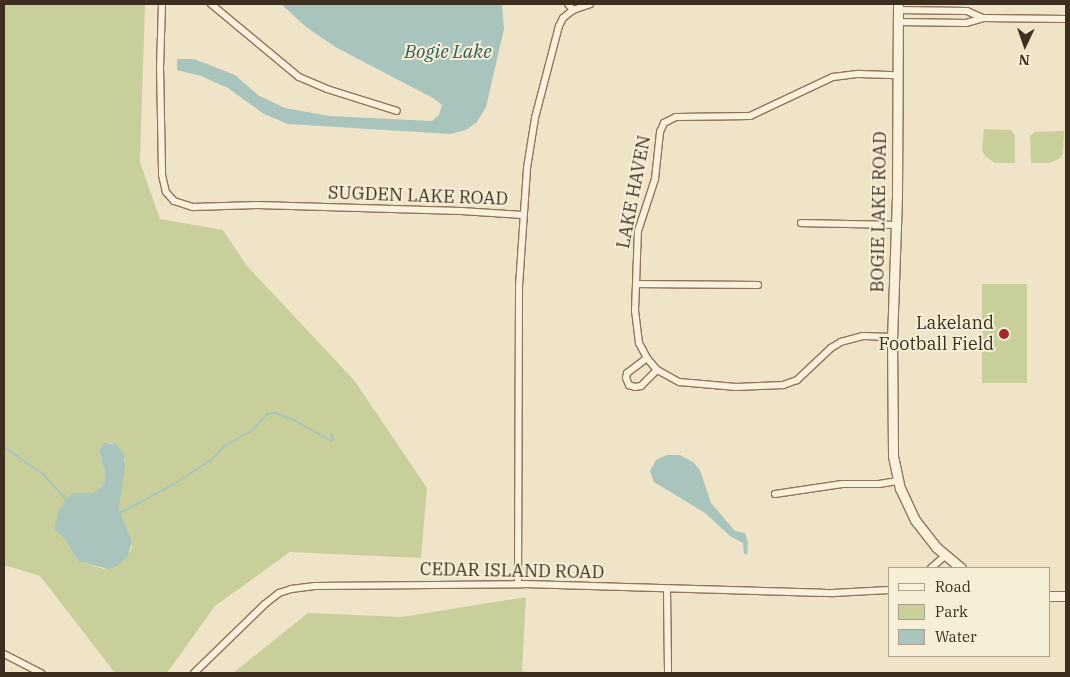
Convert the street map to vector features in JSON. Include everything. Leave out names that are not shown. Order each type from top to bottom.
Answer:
[{"type":"main road","name":"BOGIE LAKE ROAD","points":[[898,7],[892,439],[898,481],[915,520],[928,538],[960,567]]},
{"type":"main road","points":[[1050,596],[1066,596]]},
{"type":"street","name":"SUGDEN LAKE ROAD","points":[[162,4],[160,66],[162,175],[166,192],[174,201],[193,207],[316,206],[523,215],[519,286],[518,584]]},
{"type":"street","points":[[211,4],[299,77],[327,89],[397,111]]},
{"type":"street","points":[[568,4],[573,10]]},
{"type":"street","points":[[523,215],[536,118],[553,45],[563,18],[573,10],[590,4]]},
{"type":"street","points":[[898,7],[967,11],[983,18]]},
{"type":"street","points":[[898,22],[966,23],[983,18],[1066,19]]},
{"type":"street","name":"LAKE HAVEN","points":[[892,336],[863,336],[841,342],[831,348],[797,380],[783,385],[754,387],[679,382],[657,370],[647,358],[639,343],[635,326],[638,231],[655,179],[660,132],[664,123],[676,116],[750,116],[833,77],[859,74],[897,75]]},
{"type":"street","points":[[801,223],[895,225]]},
{"type":"street","points":[[636,284],[758,286]]},
{"type":"street","points":[[647,358],[627,373],[626,378],[629,386],[641,386],[657,370]]},
{"type":"street","points":[[775,494],[842,484],[879,484],[898,481]]},
{"type":"street","points":[[932,567],[946,556]]},
{"type":"street","name":"CEDAR ISLAND ROAD","points":[[194,673],[265,604],[279,593],[292,588],[315,586],[518,584],[862,593],[888,590]]},
{"type":"street","points":[[667,589],[668,673]]},
{"type":"street","points":[[4,654],[41,673]]},
{"type":"green space","points":[[4,4],[145,4],[140,162],[160,219],[223,230],[247,266],[354,380],[427,488],[421,558],[290,552],[215,606],[167,673],[115,673],[40,576],[4,565]],"holes":[[[104,443],[112,443],[125,459],[119,509],[130,536],[132,547],[130,552],[104,569],[78,561],[65,539],[60,508],[76,493],[93,493],[104,485],[105,473],[99,450]]]},
{"type":"green space","points":[[984,129],[1011,130],[1015,135],[1015,163],[995,163],[985,156],[982,150]]},
{"type":"green space","points":[[1064,131],[1063,154],[1059,159],[1049,163],[1031,163],[1030,136],[1035,132]]},
{"type":"green space","name":"Lakeland Football Field","points":[[982,284],[1027,284],[1027,383],[982,383]]},
{"type":"green space","points":[[526,597],[522,671],[531,673],[233,673],[308,613],[402,617]]},
{"type":"water","name":"Bogie Lake","points":[[281,4],[502,4],[504,29],[486,107],[477,122],[466,130],[450,134],[288,124],[264,114],[228,88],[201,76],[177,70],[177,59],[194,59],[235,75],[258,95],[285,108],[329,116],[432,121],[439,115],[442,105],[433,98],[337,48],[306,27]]},
{"type":"water","points":[[104,443],[116,444],[124,454],[125,466],[119,509],[132,541],[128,556],[117,566],[108,569],[78,561],[65,539],[55,530],[60,508],[72,493],[93,493],[104,485],[105,473],[99,450]]},
{"type":"water","points":[[667,455],[680,455],[693,462],[700,470],[711,503],[735,531],[745,533],[748,543],[747,555],[744,553],[743,543],[730,536],[705,513],[654,482],[650,471],[656,460]]},
{"type":"waterway","points":[[120,513],[174,484],[211,460],[223,447],[253,430],[267,414],[275,413],[294,420],[331,441],[333,439],[331,433]]},
{"type":"waterway","points":[[4,447],[43,474],[67,501]]},
{"type":"place","name":"Lakeland Football Field","points":[[1004,334]]}]
